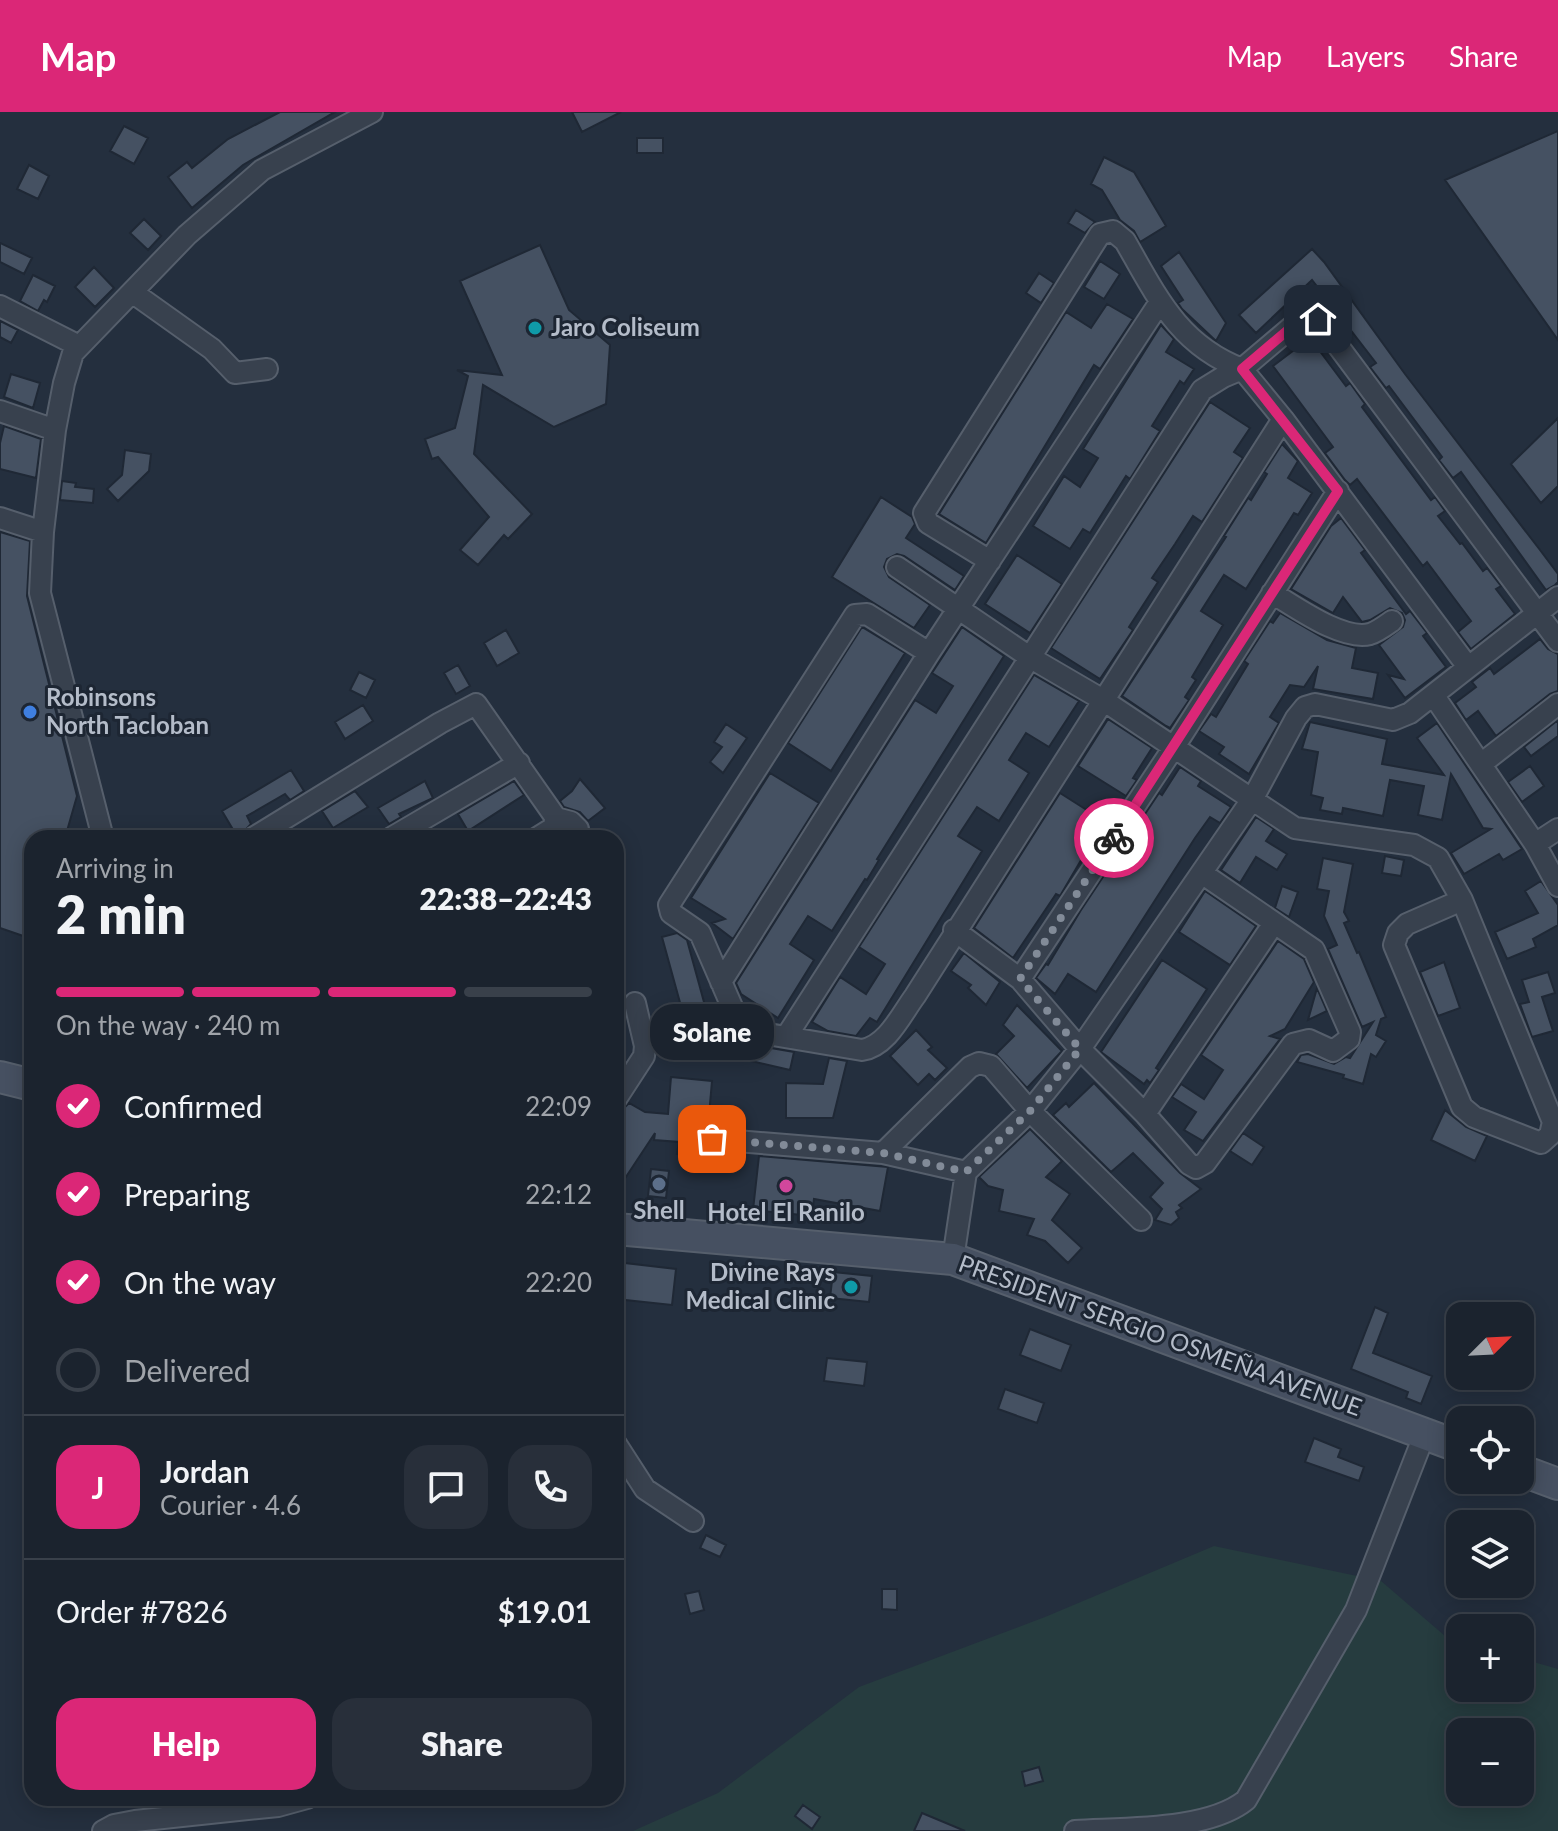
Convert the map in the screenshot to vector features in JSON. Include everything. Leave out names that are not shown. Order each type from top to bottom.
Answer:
[{"type":"main road","points":[[0,1077],[24,1083]]},
{"type":"main road","name":"PRESIDENT SERGIO OSMEÑA AVENUE","points":[[624,1230],[953,1259],[1446,1441]]},
{"type":"main road","points":[[1534,1475],[1558,1484]]},
{"type":"street","points":[[101,830],[40,593],[43,532],[55,430],[73,353],[187,235],[262,170],[372,112]]},
{"type":"street","points":[[990,561],[928,523],[924,513],[1100,234],[1113,231],[1125,241],[1175,324],[1223,362],[1242,369],[1283,419],[1468,667]]},
{"type":"street","points":[[132,292],[212,349],[235,373],[267,369]]},
{"type":"street","points":[[721,982],[929,653],[1160,302]]},
{"type":"street","points":[[0,306],[79,346]]},
{"type":"street","points":[[786,1037],[1202,390],[1242,369],[1310,314],[1318,319],[1558,641]]},
{"type":"street","points":[[0,411],[55,430]]},
{"type":"street","points":[[929,653],[867,614],[855,615],[669,905],[671,913],[700,933],[736,1016],[756,1032],[862,1050],[882,1041],[915,996],[954,930],[1283,419]]},
{"type":"street","points":[[1020,979],[1338,491]]},
{"type":"street","points":[[0,518],[43,532]]},
{"type":"street","points":[[897,567],[1031,658],[1103,700],[1295,828],[1414,845],[1438,858],[1462,900],[1553,1122],[1550,1135],[1541,1143],[1474,1117],[1462,1107],[1394,945],[1398,933],[1407,924],[1462,900]]},
{"type":"street","points":[[1272,593],[1331,627],[1348,632],[1373,633],[1392,621]]},
{"type":"street","points":[[953,1259],[966,1172],[1030,1111],[1080,1049],[1253,798],[1305,707],[1315,704],[1393,720],[1410,713],[1558,597]]},
{"type":"street","points":[[1434,696],[1535,844],[1558,886]]},
{"type":"street","points":[[1481,764],[1558,704]]},
{"type":"street","points":[[266,830],[471,705],[480,707],[556,818],[571,822],[578,829]]},
{"type":"street","points":[[405,830],[519,763]]},
{"type":"street","points":[[550,830],[556,818]]},
{"type":"street","points":[[1535,844],[1558,829]]},
{"type":"street","points":[[954,930],[1020,979],[1080,1049],[1196,1168],[1205,1163],[1293,1044],[1309,1040],[1333,1051],[1349,1039],[1350,1032],[1314,950],[1203,874]]},
{"type":"street","points":[[1145,1114],[1274,923]]},
{"type":"street","points":[[624,1087],[644,1056],[645,1046],[635,1003]]},
{"type":"street","points":[[883,1153],[970,1067],[979,1063],[991,1066],[1030,1111],[1141,1220]]},
{"type":"street","points":[[712,1139],[883,1153],[966,1172]]},
{"type":"street","points":[[1075,1831],[1211,1820],[1235,1810],[1246,1800],[1356,1610],[1425,1433]]},
{"type":"street","points":[[624,1456],[645,1489],[693,1521]]},
{"type":"street","points":[[103,1831],[114,1825],[278,1806]]},
{"type":"green space","points":[[1214,1546],[1381,1581],[1446,1636],[1446,1702],[1534,1702],[1534,1662],[1558,1669],[1558,1831],[633,1831],[718,1793],[859,1687],[1045,1617]]},
{"type":"building","points":[[280,112],[335,112],[243,165],[192,208],[168,177],[187,162],[192,168],[228,139]]},
{"type":"building","points":[[572,112],[621,112],[582,132]]},
{"type":"building","points":[[124,126],[148,138],[134,164],[110,151]]},
{"type":"building","points":[[1558,131],[1558,340],[1445,180]]},
{"type":"building","points":[[637,138],[663,138],[663,153],[637,153]]},
{"type":"building","points":[[1104,157],[1134,172],[1166,226],[1140,242],[1134,231],[1120,220],[1102,190],[1091,184]]},
{"type":"building","points":[[29,165],[49,176],[38,199],[17,189]]},
{"type":"building","points":[[1076,210],[1095,222],[1085,233],[1068,223]]},
{"type":"building","points":[[144,219],[161,236],[148,250],[130,233]]},
{"type":"building","points":[[0,243],[32,258],[24,274],[0,262]]},
{"type":"building","name":"Jaro Coliseum","points":[[540,245],[569,310],[610,345],[606,404],[554,427],[483,385],[474,454],[532,514],[508,539],[504,535],[478,565],[460,550],[489,517],[438,457],[432,459],[425,439],[455,428],[468,376],[457,370],[502,375],[460,281]]},
{"type":"building","points":[[1312,249],[1558,574],[1555,585],[1546,590],[1461,472],[1453,478],[1439,460],[1442,457],[1389,386],[1386,388],[1370,367],[1376,363],[1312,280],[1256,333],[1239,315]]},
{"type":"building","points":[[1179,252],[1226,323],[1216,341],[1182,309],[1178,303],[1183,300],[1161,266]]},
{"type":"building","points":[[1100,261],[1120,274],[1104,299],[1084,287]]},
{"type":"building","points":[[94,267],[114,288],[95,307],[75,287]]},
{"type":"building","points":[[1039,273],[1054,283],[1041,303],[1026,293]]},
{"type":"building","points":[[33,275],[55,286],[38,311],[20,301]]},
{"type":"building","points":[[1107,304],[1133,319],[1100,369],[1094,365],[986,543],[939,514],[1066,312],[1091,328]]},
{"type":"building","points":[[0,321],[18,330],[11,343],[0,337]]},
{"type":"building","points":[[1161,325],[1174,339],[1166,352],[1194,369],[1184,384],[1180,381],[1152,426],[1160,431],[1130,479],[1126,476],[1090,533],[1083,529],[1070,549],[1033,526],[1064,476],[1080,487],[1098,458],[1083,449]]},
{"type":"building","points":[[1310,338],[1346,386],[1350,383],[1365,404],[1362,407],[1431,500],[1435,497],[1445,511],[1438,516],[1483,571],[1487,568],[1501,586],[1496,589],[1515,614],[1471,649],[1458,632],[1471,621],[1427,562],[1423,566],[1357,479],[1350,485],[1345,480],[1325,453],[1333,447],[1273,366]]},
{"type":"building","points":[[11,374],[40,383],[33,408],[4,397]]},
{"type":"building","points":[[1210,402],[1250,428],[1234,452],[1243,458],[1202,522],[1193,516],[1152,578],[1158,582],[1129,627],[1133,630],[1100,679],[1051,648]]},
{"type":"building","points":[[1558,418],[1558,486],[1541,503],[1511,464]]},
{"type":"building","points":[[4,426],[41,439],[36,478],[0,469],[0,443]]},
{"type":"building","points":[[1282,444],[1298,461],[1288,478],[1312,493],[1298,515],[1294,513],[1246,589],[1224,575],[1201,611],[1223,625],[1192,677],[1196,680],[1185,697],[1189,700],[1170,728],[1122,696],[1248,498],[1251,500]]},
{"type":"building","points":[[125,450],[151,454],[149,471],[118,501],[107,489],[122,475]]},
{"type":"building","points":[[62,481],[76,483],[75,487],[94,489],[93,503],[60,500]]},
{"type":"building","points":[[881,497],[912,517],[915,524],[906,538],[964,576],[955,590],[904,556],[897,554],[887,559],[884,567],[889,577],[930,605],[914,628],[832,577]]},
{"type":"building","points":[[1341,518],[1365,550],[1361,553],[1406,614],[1410,611],[1427,633],[1423,636],[1446,667],[1405,698],[1388,675],[1404,679],[1379,645],[1403,627],[1405,620],[1402,613],[1390,608],[1362,622],[1343,597],[1333,613],[1291,589],[1331,526]]},
{"type":"building","name":"Robinsons North Tacloban","points":[[0,532],[30,541],[27,596],[77,796],[67,830],[24,830],[24,936],[0,928]]},
{"type":"building","points":[[1017,555],[1062,584],[1030,633],[985,604]]},
{"type":"building","points":[[1280,613],[1327,640],[1356,648],[1352,668],[1378,673],[1373,699],[1313,689],[1318,666],[1304,687],[1290,685],[1270,717],[1279,723],[1249,774],[1219,754],[1224,747],[1199,731],[1211,714],[1216,717],[1248,664],[1244,661],[1270,621],[1273,623]]},
{"type":"building","points":[[862,627],[905,653],[831,771],[788,743]]},
{"type":"building","points":[[962,627],[1004,656],[877,859],[867,880],[832,931],[808,916],[790,944],[814,960],[778,1018],[741,994],[736,983],[915,700],[936,713],[953,686],[932,673]]},
{"type":"building","points":[[506,630],[519,653],[497,666],[484,643]]},
{"type":"building","points":[[1540,639],[1548,649],[1558,654],[1558,691],[1496,736],[1478,711],[1466,720],[1455,703],[1476,687],[1472,682],[1490,668],[1494,674]]},
{"type":"building","points":[[458,665],[470,686],[456,694],[444,673]]},
{"type":"building","points":[[359,672],[375,680],[366,698],[350,690]]},
{"type":"building","points":[[1034,675],[1079,701],[1049,747],[1026,733],[1009,760],[1029,773],[999,821],[977,807],[958,836],[982,851],[877,1022],[870,1018],[856,1036],[828,1031],[812,1022],[840,977],[866,994],[885,964],[859,947]]},
{"type":"building","points":[[363,705],[373,721],[345,739],[335,722]]},
{"type":"building","points":[[1108,719],[1152,748],[1133,778],[1137,780],[1126,796],[1078,766]]},
{"type":"building","points":[[1558,720],[1558,736],[1531,756],[1524,747]]},
{"type":"building","points":[[1310,722],[1387,739],[1382,764],[1444,775],[1417,738],[1437,723],[1522,849],[1503,860],[1499,854],[1464,874],[1451,853],[1491,829],[1483,828],[1451,774],[1442,820],[1418,815],[1424,786],[1390,780],[1383,816],[1343,808],[1342,814],[1320,810],[1323,798],[1311,795],[1318,752],[1302,749]]},
{"type":"building","points":[[726,724],[747,738],[723,773],[710,762],[722,747],[714,742]]},
{"type":"building","points":[[1530,766],[1544,786],[1522,802],[1508,782]]},
{"type":"building","points":[[1180,767],[1201,781],[1198,786],[1231,807],[1220,823],[1210,817],[1096,992],[1068,974],[1055,994],[1036,978],[1048,965],[1159,793],[1162,795]]},
{"type":"building","points":[[291,770],[304,791],[290,800],[285,794],[247,816],[251,824],[245,830],[233,830],[222,811]]},
{"type":"building","points":[[770,773],[819,803],[733,939],[712,923],[725,919],[691,898]]},
{"type":"building","points":[[580,779],[605,808],[588,821],[580,812],[564,807],[560,801]]},
{"type":"building","points":[[425,781],[433,798],[399,814],[401,817],[389,824],[378,808]]},
{"type":"building","points":[[514,781],[524,795],[470,830],[458,814]]},
{"type":"building","points":[[355,791],[368,807],[333,828],[322,811]]},
{"type":"building","points":[[1060,793],[1104,821],[1060,896],[1056,894],[1013,958],[974,928]]},
{"type":"building","points":[[1256,817],[1274,829],[1266,841],[1287,854],[1277,870],[1256,857],[1240,883],[1221,870]]},
{"type":"building","points":[[1385,856],[1404,860],[1401,876],[1382,873]]},
{"type":"building","points":[[1323,858],[1353,864],[1344,912],[1349,921],[1344,923],[1386,1017],[1381,1019],[1376,1035],[1386,1041],[1376,1057],[1371,1054],[1363,1084],[1343,1078],[1344,1075],[1297,1062],[1301,1055],[1308,1054],[1334,1064],[1350,1058],[1373,1022],[1362,1027],[1328,949],[1337,945],[1324,916],[1329,891],[1317,889]]},
{"type":"building","points":[[1541,881],[1558,905],[1558,925],[1533,939],[1536,947],[1507,959],[1495,932],[1538,913],[1525,891]]},
{"type":"building","points":[[1282,886],[1298,892],[1289,917],[1275,908]]},
{"type":"building","points":[[1205,891],[1256,926],[1230,965],[1179,932]]},
{"type":"building","points":[[677,933],[687,940],[710,1024],[715,1017],[726,1027],[697,1057],[692,1053],[697,1045],[690,1039],[662,937]]},
{"type":"building","points":[[1278,941],[1304,959],[1314,982],[1285,1029],[1270,1036],[1280,1039],[1203,1141],[1184,1130],[1196,1112],[1172,1097],[1181,1084],[1204,1099],[1223,1070],[1201,1055]]},
{"type":"building","points":[[964,953],[1000,982],[986,1005],[968,988],[971,985],[951,971]]},
{"type":"building","points":[[1162,960],[1207,989],[1156,1068],[1159,1070],[1150,1083],[1147,1080],[1144,1084],[1101,1052]]},
{"type":"building","points":[[1444,962],[1460,1008],[1438,1016],[1420,972]]},
{"type":"building","points":[[1548,972],[1555,993],[1542,997],[1553,1031],[1532,1037],[1520,1004],[1529,1002],[1522,980]]},
{"type":"building","points":[[1317,988],[1327,1011],[1308,1020]]},
{"type":"building","points":[[1017,1005],[1062,1051],[1027,1088],[996,1054],[1014,1036],[1003,1025]]},
{"type":"building","points":[[916,1030],[932,1047],[928,1050],[947,1068],[935,1080],[929,1074],[918,1085],[890,1056]]},
{"type":"building","points":[[735,1036],[754,1045],[794,1052],[790,1070],[730,1056]]},
{"type":"building","points":[[829,1058],[847,1061],[833,1118],[786,1118],[786,1083],[823,1084]]},
{"type":"building","points":[[671,1077],[712,1081],[708,1127],[701,1132],[700,1144],[695,1144],[695,1157],[677,1154],[679,1142],[654,1140],[655,1133],[624,1180],[624,1108],[629,1103],[645,1112],[668,1114]]},
{"type":"building","points":[[1094,1083],[1180,1173],[1201,1189],[1179,1205],[1182,1208],[1176,1212],[1179,1218],[1171,1225],[1155,1220],[1162,1209],[1150,1197],[1163,1183],[1133,1153],[1111,1172],[1053,1115],[1066,1103],[1069,1107]]},
{"type":"building","points":[[1445,1110],[1466,1127],[1487,1136],[1475,1161],[1431,1140]]},
{"type":"building","points":[[1030,1129],[1062,1161],[1046,1177],[1070,1194],[1052,1220],[1082,1248],[1068,1263],[1045,1241],[1027,1235],[1034,1219],[999,1211],[1003,1190],[988,1186],[979,1177]]},
{"type":"building","points":[[1243,1133],[1264,1147],[1252,1165],[1230,1151]]},
{"type":"building","points":[[759,1156],[888,1167],[880,1211],[814,1199],[812,1216],[753,1210]]},
{"type":"building","name":"Shell","points":[[651,1169],[669,1171],[666,1198],[648,1196]]},
{"type":"building","points":[[624,1263],[676,1269],[672,1305],[624,1300]]},
{"type":"building","name":"Divine Rays Medical Clinic","points":[[833,1272],[872,1276],[869,1302],[830,1298]]},
{"type":"building","points":[[1375,1307],[1388,1313],[1373,1353],[1432,1376],[1421,1404],[1406,1398],[1408,1392],[1351,1369]]},
{"type":"building","points":[[1030,1329],[1071,1345],[1061,1371],[1020,1355]]},
{"type":"building","points":[[827,1358],[867,1362],[864,1386],[824,1381]]},
{"type":"building","points":[[1005,1389],[1044,1403],[1037,1423],[998,1409]]},
{"type":"building","points":[[1314,1438],[1341,1449],[1338,1457],[1364,1467],[1359,1481],[1305,1462]]},
{"type":"building","points":[[706,1535],[726,1545],[720,1557],[700,1548]]},
{"type":"building","points":[[882,1589],[897,1589],[897,1610],[882,1609]]},
{"type":"building","points":[[699,1591],[704,1610],[690,1614],[685,1594]]},
{"type":"building","points":[[1039,1767],[1043,1781],[1025,1786],[1022,1772]]},
{"type":"building","points":[[803,1805],[820,1817],[812,1829],[795,1816]]},
{"type":"building","points":[[922,1813],[965,1831],[914,1831]]},
{"type":"way so far","points":[[712,1139],[883,1153],[966,1172],[1030,1111],[1080,1049],[1020,979],[1114,838]]},
{"type":"place","name":"Jaro Coliseum","points":[[535,328]]},
{"type":"place","name":"Robinsons North Tacloban","points":[[30,712]]},
{"type":"place","name":"Solane","points":[[712,1139]]},
{"type":"place","name":"Shell","points":[[659,1184]]},
{"type":"place","name":"Hotel El Ranilo","points":[[786,1186]]},
{"type":"place","name":"Divine Rays Medical Clinic","points":[[851,1287]]},
{"type":"route","points":[[1114,838],[1338,491],[1242,369],[1301,319],[1310,314],[1318,319]]}]
